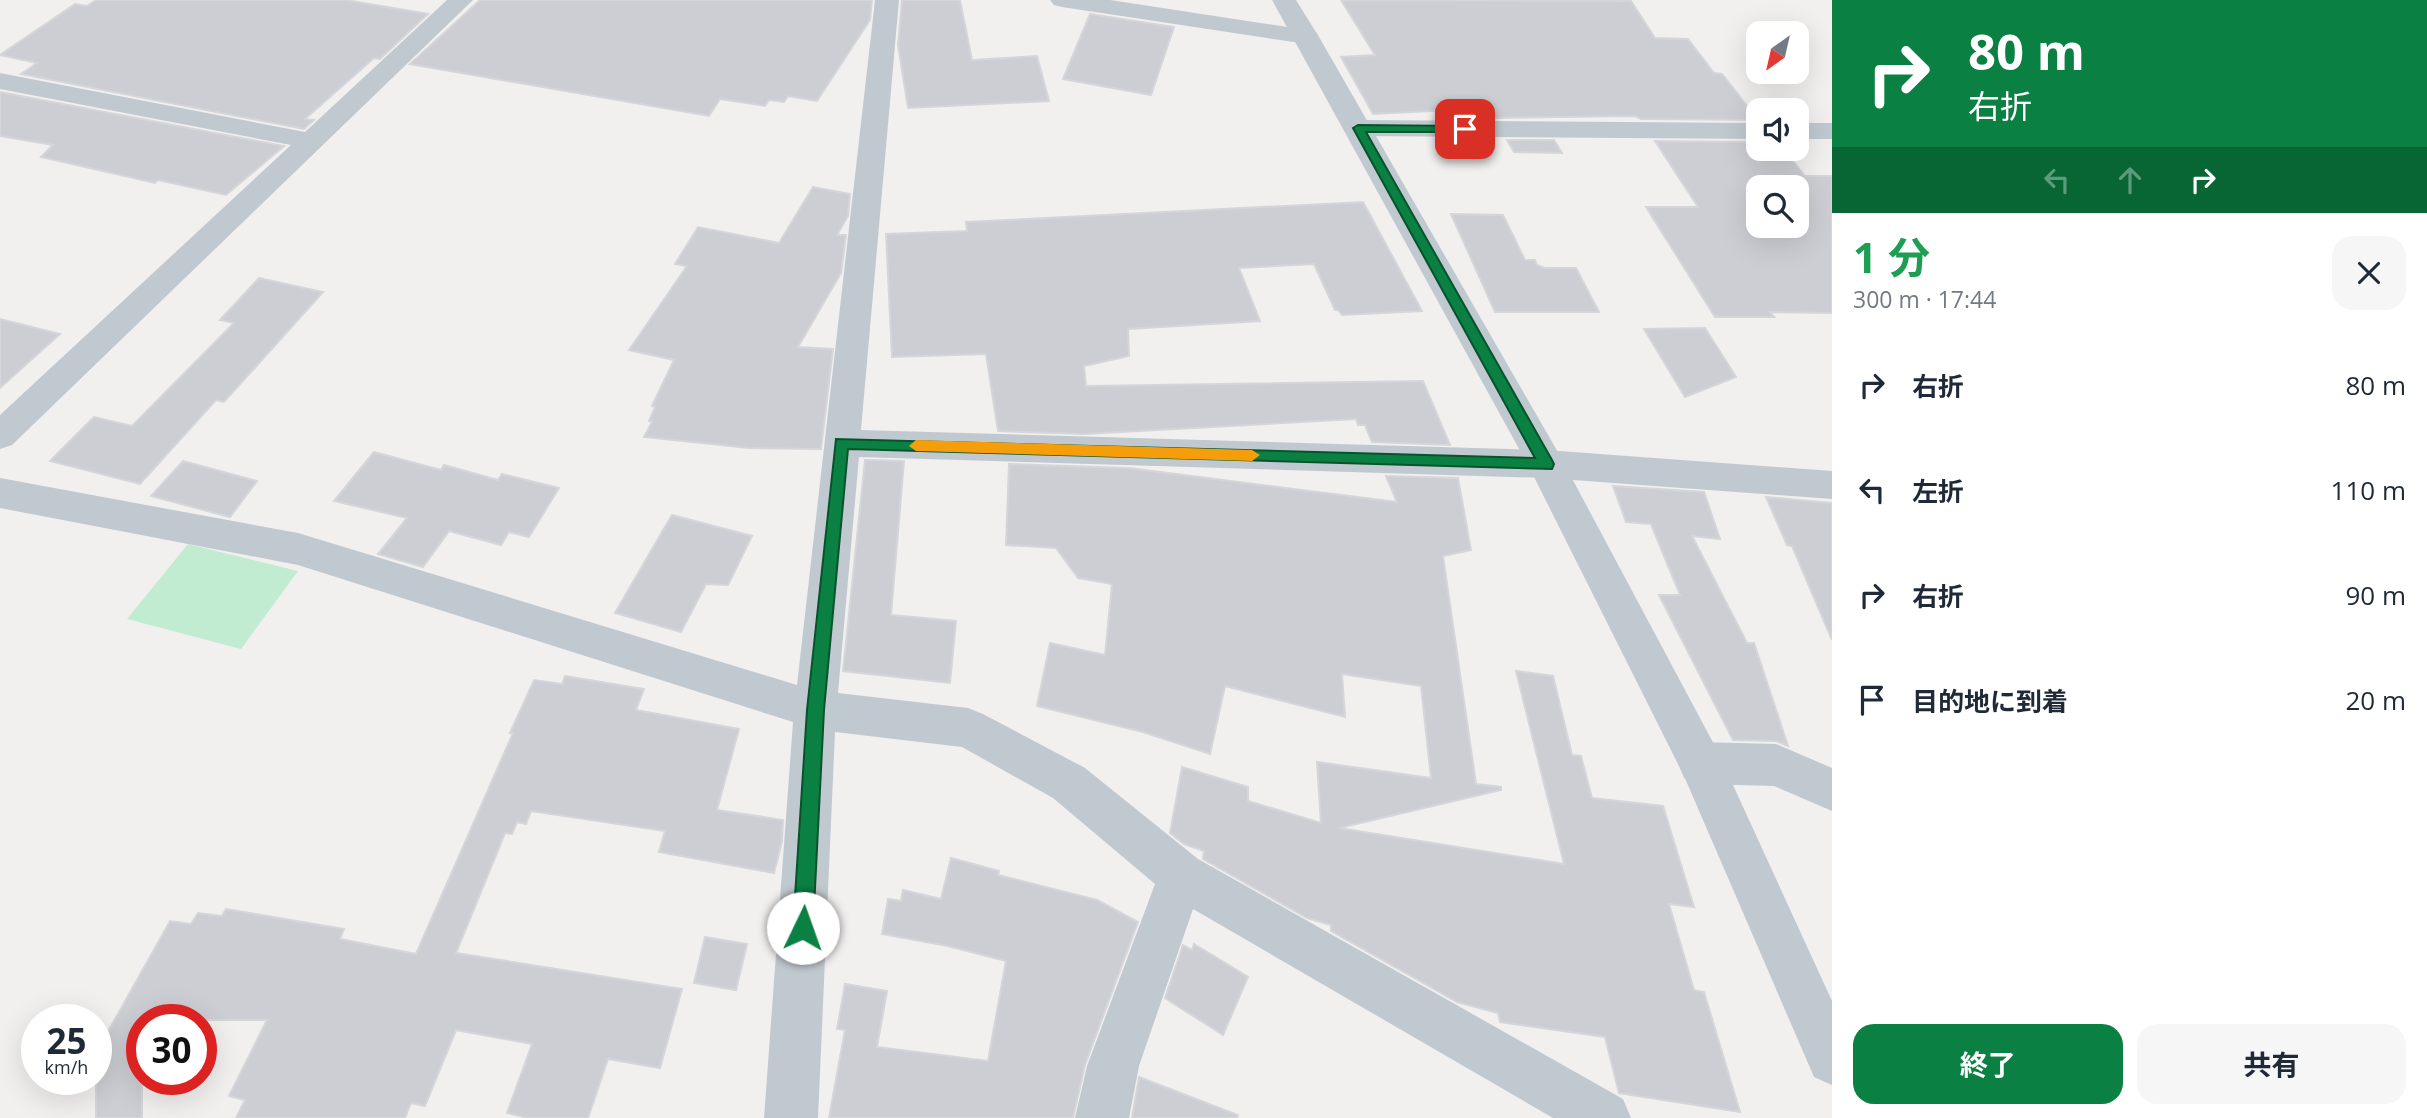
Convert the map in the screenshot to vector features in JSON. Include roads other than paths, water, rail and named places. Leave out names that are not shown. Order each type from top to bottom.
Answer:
[{"type":"street","points":[[0,436],[461,0]]},
{"type":"street","points":[[791,1118],[816,710],[887,0]]},
{"type":"street","points":[[1062,0],[1307,37]]},
{"type":"street","points":[[1284,0],[1546,464],[1700,763],[1832,1059]]},
{"type":"street","points":[[0,81],[311,141]]},
{"type":"street","points":[[1358,128],[1746,131]]},
{"type":"street","points":[[1809,131],[1832,131]]},
{"type":"street","points":[[841,443],[1546,464],[1832,485]]},
{"type":"street","points":[[0,493],[298,549],[816,710],[968,728],[1069,783],[1181,876],[1604,1118]]},
{"type":"street","points":[[1700,763],[1776,765],[1832,790]]},
{"type":"street","points":[[1102,1118],[1113,1066],[1181,876]]}]
